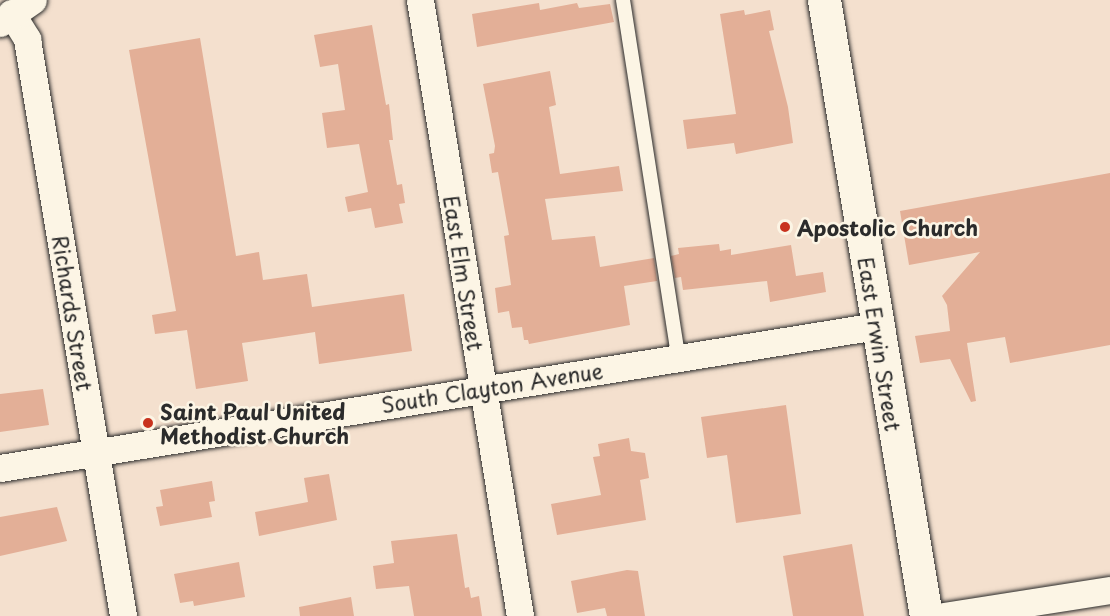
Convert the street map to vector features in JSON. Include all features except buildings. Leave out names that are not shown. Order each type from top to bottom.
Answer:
[{"type":"main road","name":"East Erwin Street","points":[[824,0],[926,616]]},
{"type":"street","name":"East Elm Street","points":[[420,0],[520,616]]},
{"type":"street","name":"Richards Street","points":[[15,12],[27,39],[123,616]]},
{"type":"street","name":"South Clayton Avenue","points":[[0,468],[482,388],[877,326]]},
{"type":"street","points":[[944,616],[1110,590]]},
{"type":"lane","points":[[623,0],[678,357]]},
{"type":"place","name":"Apostolic Church","points":[[785,227]]},
{"type":"place","name":"Saint Paul United Methodist Church","points":[[148,423]]}]
